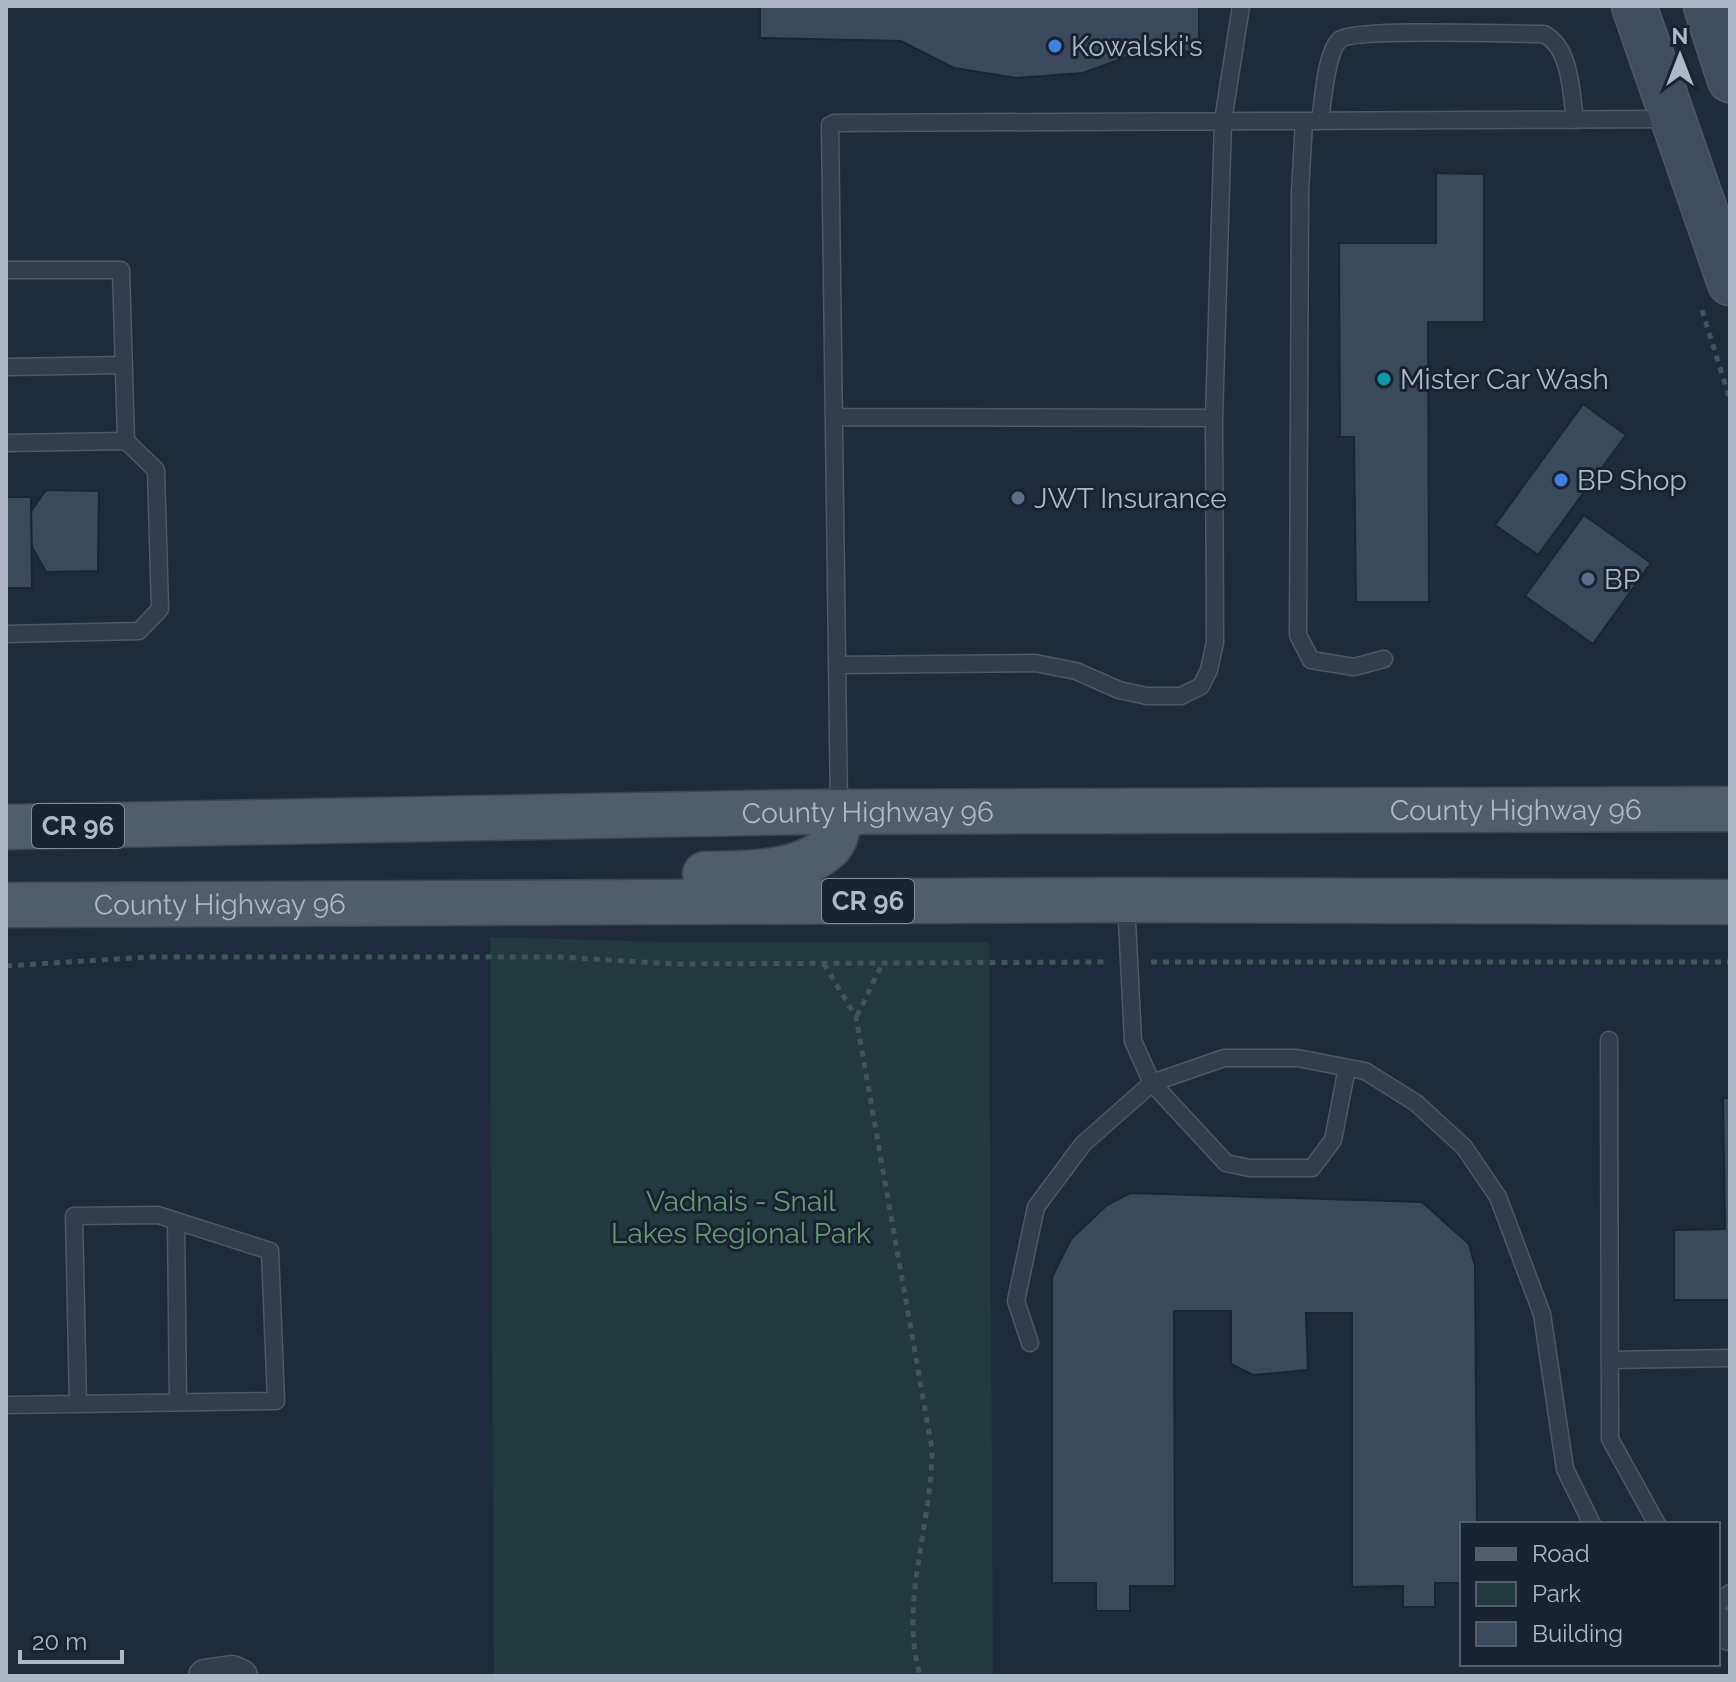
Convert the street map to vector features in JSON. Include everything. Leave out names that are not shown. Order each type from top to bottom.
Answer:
[{"type":"main road","points":[[1634,6],[1730,283]]},
{"type":"main road","points":[[1706,6],[1730,80]]},
{"type":"main road","points":[[1658,809],[1730,780]]},
{"type":"main road","name":"County Highway 96","points":[[6,827],[839,812],[1730,809]]},
{"type":"main road","points":[[245,904],[438,875],[772,870],[805,861],[829,847],[838,831],[839,812]]},
{"type":"main road","name":"County Highway 96","points":[[6,905],[1126,900],[1730,902]]},
{"type":"street","points":[[205,1676],[232,1672],[241,1676]]},
{"type":"lane","points":[[839,665],[1035,663],[1076,671],[1119,690],[1147,696],[1181,696],[1201,686],[1209,670],[1215,642],[1214,418],[1223,121],[1241,6]]},
{"type":"lane","points":[[1384,659],[1354,667],[1311,660],[1298,635],[1300,192],[1312,121],[1331,52],[1340,39],[1356,34],[1544,34],[1555,39],[1567,67],[1575,120]]},
{"type":"lane","points":[[839,812],[830,125],[1671,119]]},
{"type":"lane","points":[[6,270],[121,270],[126,441],[156,470],[160,609],[139,631],[6,634]]},
{"type":"lane","points":[[6,367],[124,365]]},
{"type":"lane","points":[[834,417],[1214,418]]},
{"type":"lane","points":[[6,443],[126,441]]},
{"type":"lane","points":[[1126,900],[1133,1041],[1152,1083],[1226,1163],[1250,1168],[1312,1168],[1333,1140],[1347,1068]]},
{"type":"lane","points":[[1609,1040],[1610,1439],[1656,1522]]},
{"type":"lane","points":[[1030,1343],[1016,1301],[1036,1207],[1083,1144],[1152,1083],[1224,1058],[1297,1058],[1365,1071],[1416,1103],[1464,1147],[1498,1197],[1542,1314],[1565,1469],[1591,1522]]},
{"type":"lane","points":[[6,1405],[78,1404],[178,1402],[276,1401],[270,1251],[158,1215],[74,1216],[78,1404]]},
{"type":"lane","points":[[176,1221],[178,1402]]},
{"type":"lane","points":[[1610,1360],[1730,1358]]},
{"type":"path","points":[[1721,369],[1730,400]]},
{"type":"path","points":[[6,966],[148,957],[560,957],[674,964],[1730,962]]},
{"type":"path","points":[[823,963],[856,1017],[932,1449],[932,1486],[911,1616],[920,1676]]},
{"type":"path","points":[[856,1017],[883,963]]},
{"type":"green space","name":"Vadnais - Snail Lakes Regional Park","points":[[490,937],[665,942],[989,942],[993,1676],[494,1676]]},
{"type":"building","name":"Kowalski's","points":[[760,6],[1199,6],[1199,51],[1140,52],[1083,73],[1016,78],[954,68],[901,41],[760,38]]},
{"type":"building","name":"Mister Car Wash","points":[[1436,173],[1484,174],[1484,322],[1428,322],[1429,602],[1356,602],[1354,437],[1340,437],[1339,243],[1436,243]]},
{"type":"building","name":"BP Shop","points":[[1583,404],[1626,435],[1538,555],[1495,525]]},
{"type":"building","points":[[46,490],[99,491],[98,571],[46,572],[32,547],[31,511]]},
{"type":"building","points":[[6,497],[31,497],[32,588],[6,588]]},
{"type":"building","name":"BP","points":[[1584,515],[1651,563],[1593,644],[1525,596]]},
{"type":"building","points":[[1723,1098],[1730,1098],[1730,1300],[1674,1300],[1674,1230],[1725,1229]]},
{"type":"building","points":[[1130,1193],[1422,1202],[1469,1244],[1475,1266],[1477,1522],[1460,1522],[1460,1583],[1435,1583],[1435,1607],[1403,1607],[1403,1586],[1352,1587],[1352,1313],[1306,1313],[1308,1370],[1253,1375],[1231,1364],[1231,1311],[1174,1311],[1175,1586],[1130,1586],[1130,1611],[1096,1611],[1096,1583],[1052,1583],[1052,1277],[1071,1239],[1107,1205]]},
{"type":"place","name":"Kowalski's","points":[[1055,46]]},
{"type":"place","name":"Mister Car Wash","points":[[1384,379]]},
{"type":"place","name":"BP Shop","points":[[1561,480]]},
{"type":"place","name":"JWT Insurance","points":[[1018,498]]},
{"type":"place","name":"BP","points":[[1588,579]]}]
